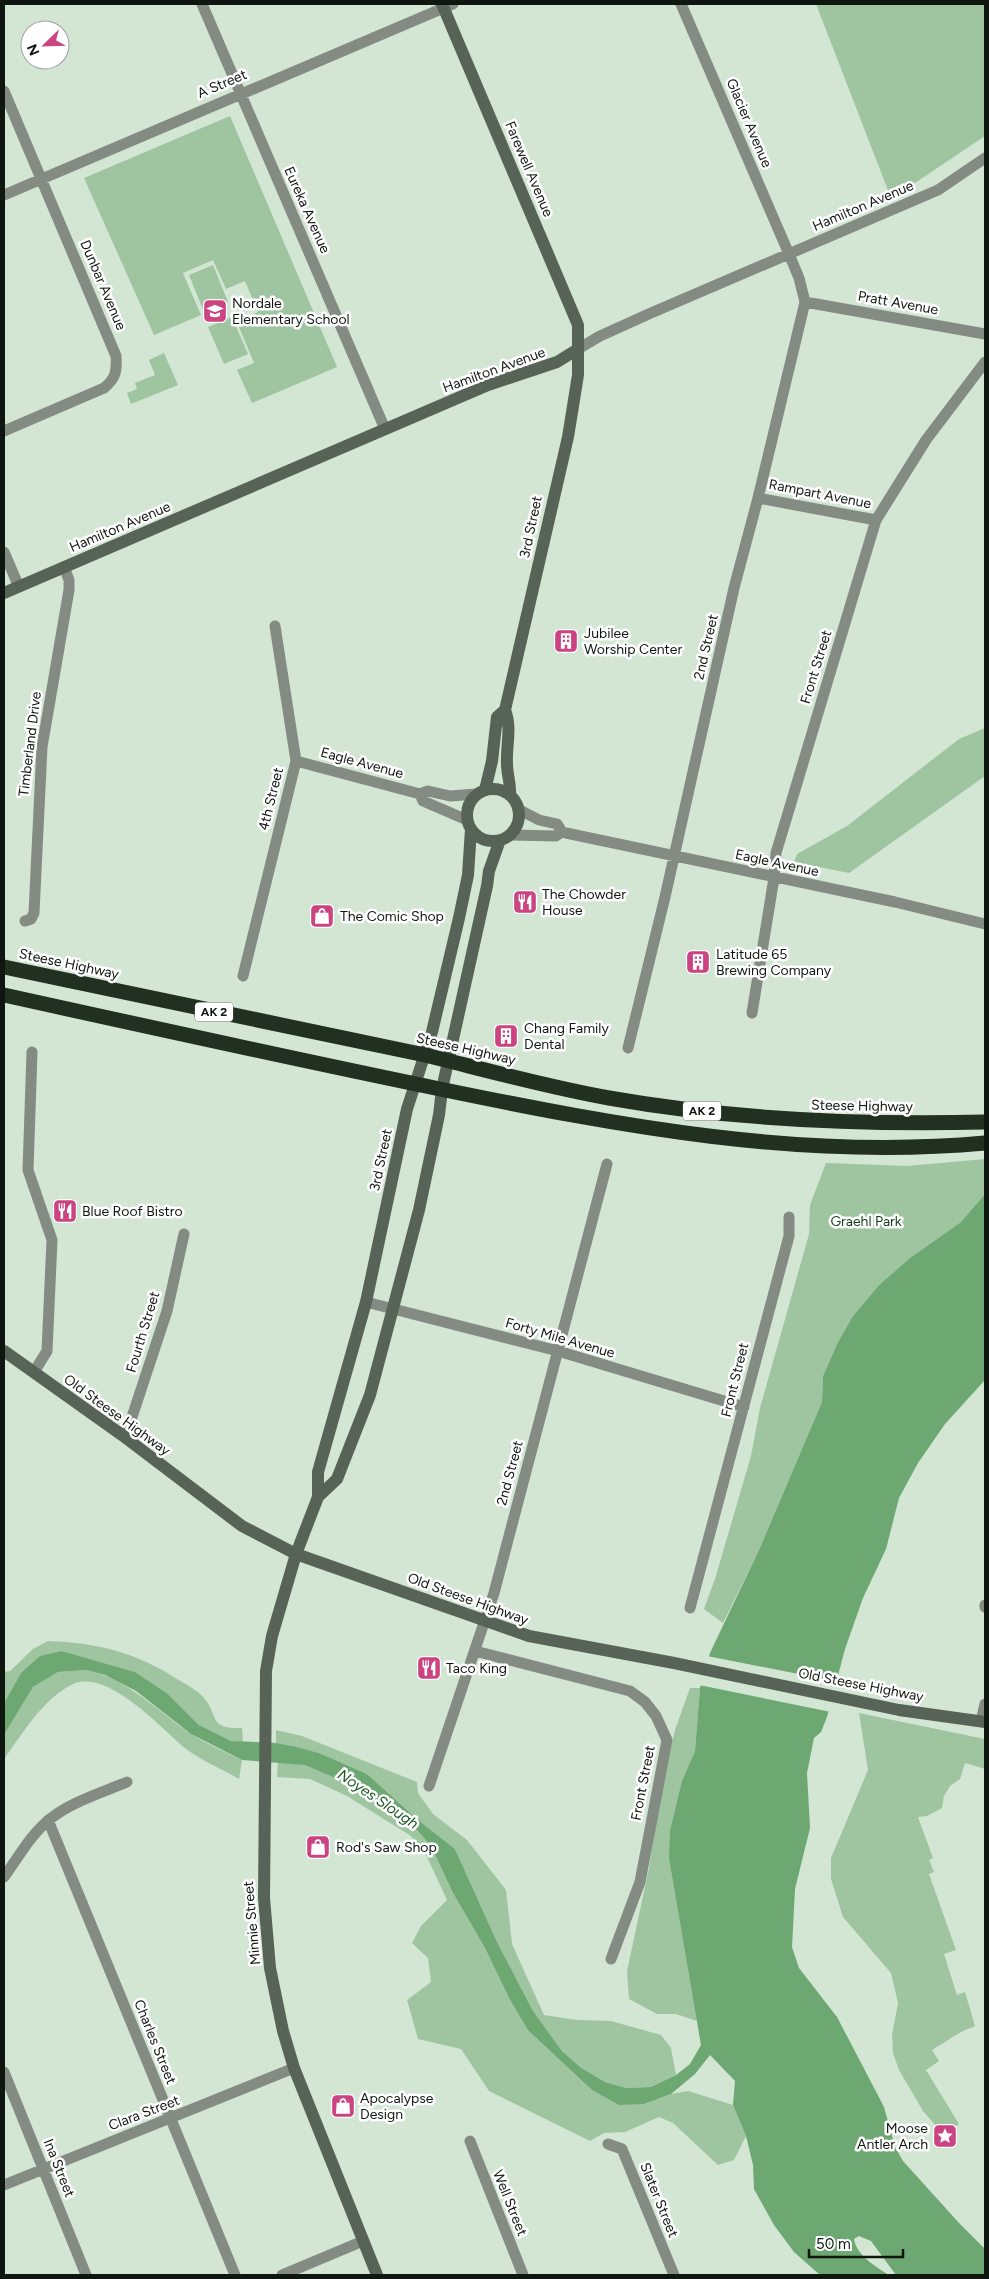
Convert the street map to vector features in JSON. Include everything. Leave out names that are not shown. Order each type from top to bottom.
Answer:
[{"type":"highway","name":"Steese Highway","points":[[4,967],[449,1061],[470,1068],[607,1098],[660,1106],[799,1121],[923,1124],[985,1122]]},
{"type":"highway","name":"AK 2","points":[[4,995],[415,1084],[603,1122],[781,1145],[908,1148],[985,1144]]},
{"type":"main road","name":"Farewell Avenue","points":[[446,5],[578,325],[578,349]]},
{"type":"main road","name":"Hamilton Avenue","points":[[4,594],[488,385],[557,362],[578,349]]},
{"type":"main road","name":"3rd Street","points":[[510,795],[507,762],[510,722],[505,710],[568,437],[578,375],[578,349]]},
{"type":"main road","name":"3rd Street","points":[[481,792],[492,761],[497,717],[505,710]]},
{"type":"main road","points":[[503,791],[510,795],[518,809],[518,823],[505,838],[493,841],[480,838],[469,825],[469,806],[481,792],[503,791]]},
{"type":"main road","name":"3rd Street","points":[[296,1554],[318,1497],[318,1472],[366,1302],[407,1110],[425,1056],[459,918],[468,875],[469,825]]},
{"type":"main road","name":"3rd Street","points":[[318,1497],[337,1479],[370,1395],[419,1210],[439,1115],[442,1089],[489,871],[505,838]]},
{"type":"main road","name":"Old Steese Highway","points":[[4,1351],[122,1435],[242,1526],[296,1554],[529,1636],[900,1710],[983,1722]]},
{"type":"main road","name":"Minnie Street","points":[[296,1554],[269,1650],[264,1716],[264,1898],[270,1964],[283,2031],[294,2068],[377,2275]]},
{"type":"street","name":"Eureka Avenue","points":[[202,4],[385,429]]},
{"type":"street","name":"Glacier Avenue","points":[[682,4],[789,254]]},
{"type":"street","name":"A Street","points":[[4,194],[446,5]]},
{"type":"street","name":"Dunbar Avenue","points":[[4,91],[116,356],[117,372],[113,381],[104,388],[4,431]]},
{"type":"street","name":"Hamilton Avenue","points":[[578,349],[608,332],[938,190],[985,158]]},
{"type":"street","name":"2nd Street","points":[[628,1048],[674,856],[734,588],[758,498],[805,302],[799,278],[789,254]]},
{"type":"street","name":"Pratt Avenue","points":[[805,302],[985,334]]},
{"type":"street","name":"Front Street","points":[[752,1013],[774,878],[776,853],[876,520],[926,440],[985,362]]},
{"type":"street","name":"Rampart Avenue","points":[[758,498],[876,520]]},
{"type":"street","points":[[4,552],[19,587]]},
{"type":"street","name":"Timberland Drive","points":[[25,921],[31,919],[34,913],[42,747],[69,590],[64,567]]},
{"type":"street","name":"4th Street","points":[[243,976],[296,761],[275,626]]},
{"type":"street","name":"Eagle Avenue","points":[[296,761],[420,794],[428,791],[450,796],[481,792]]},
{"type":"street","name":"Eagle Avenue","points":[[420,794],[423,801],[469,825]]},
{"type":"street","name":"Eagle Avenue","points":[[518,809],[539,820],[557,824],[562,832]]},
{"type":"street","name":"Eagle Avenue","points":[[505,838],[556,836],[562,832],[895,902],[985,924]]},
{"type":"street","points":[[32,1052],[28,1170],[52,1240],[47,1351],[34,1372]]},
{"type":"street","name":"2nd Street","points":[[429,1786],[486,1621],[607,1164]]},
{"type":"street","name":"Front Street","points":[[690,1608],[789,1236],[789,1217]]},
{"type":"street","name":"Fourth Street","points":[[122,1435],[130,1420],[167,1311],[184,1234]]},
{"type":"street","name":"Forty Mile Avenue","points":[[366,1302],[558,1351],[744,1407]]},
{"type":"street","name":"Front Street","points":[[475,1652],[630,1691],[645,1702],[660,1724],[667,1740],[640,1882],[611,1959]]},
{"type":"street","points":[[983,1722],[985,1704]]},
{"type":"street","points":[[4,1877],[48,1820],[62,1810],[127,1782]]},
{"type":"street","name":"Charles Street","points":[[48,1820],[235,2275]]},
{"type":"street","name":"Clara Street","points":[[4,2185],[42,2168],[294,2068]]},
{"type":"street","name":"Ina Street","points":[[4,2072],[86,2275]]},
{"type":"street","name":"Well Street","points":[[470,2142],[523,2275]]},
{"type":"street","name":"Slater Street","points":[[608,2144],[622,2150],[674,2275]]},
{"type":"street","points":[[282,2275],[363,2241]]},
{"type":"green space","points":[[816,4],[985,4],[985,136],[906,189],[889,193]]},
{"type":"green space","points":[[230,116],[337,367],[252,403],[237,370],[254,363],[237,322],[258,312],[245,281],[226,289],[213,260],[183,273],[201,315],[154,335],[84,178]]},
{"type":"green space","points":[[213,265],[228,302],[204,312],[189,275]]},
{"type":"green space","points":[[232,317],[248,354],[224,364],[208,327]]},
{"type":"green space","points":[[164,353],[178,385],[131,404],[127,393],[137,389],[135,383],[155,375],[149,360]]},
{"type":"green space","points":[[985,728],[985,776],[849,873],[794,862],[797,854],[847,826],[959,739]]},
{"type":"green space","name":"Graehl Park","points":[[985,1159],[985,1194],[961,1222],[910,1258],[879,1285],[853,1316],[838,1342],[823,1376],[822,1402],[759,1550],[723,1623],[704,1609],[715,1579],[751,1456],[760,1408],[809,1234],[810,1205],[826,1163],[907,1166]]},
{"type":"green space","points":[[48,1641],[98,1646],[128,1655],[158,1668],[200,1694],[208,1704],[218,1723],[231,1728],[242,1728],[243,1742],[231,1741],[199,1725],[168,1694],[135,1672],[62,1651],[21,1673],[4,1703],[4,1672],[10,1671],[33,1649]]},
{"type":"green space","points":[[87,1670],[129,1688],[191,1734],[242,1760],[239,1779],[186,1749],[148,1714],[115,1691],[99,1684],[83,1682],[69,1686],[49,1701],[33,1719],[4,1759],[4,1735],[33,1687],[58,1672]]},
{"type":"green space","points":[[690,1688],[700,1688],[695,1751],[682,1781],[669,1859],[697,2021],[676,2014],[657,2014],[629,1999],[627,1971],[649,1868],[663,1781],[675,1730]]},
{"type":"green space","points":[[859,1713],[985,1739],[985,1769],[965,1763],[960,1779],[950,1786],[944,1796],[942,1808],[927,1816],[918,1817],[933,1858],[929,1860],[934,1872],[929,1874],[956,1950],[944,1954],[957,1995],[965,1992],[975,2026],[961,2032],[932,2050],[939,2061],[926,2070],[959,2124],[943,2134],[923,2111],[899,2070],[893,2053],[892,2035],[898,2003],[891,1973],[843,1917],[831,1879],[831,1858],[868,1770]]},
{"type":"green space","points":[[276,1730],[302,1736],[417,1782],[418,1793],[433,1814],[467,1840],[506,1890],[512,1944],[544,2015],[577,2020],[611,2021],[661,2035],[671,2048],[676,2075],[651,2087],[626,2088],[605,2082],[580,2067],[562,2051],[533,2011],[497,1942],[455,1849],[418,1820],[367,1774],[319,1753],[276,1743]]},
{"type":"green space","points":[[278,1762],[306,1765],[352,1785],[417,1830],[431,1846],[453,1893],[485,1948],[509,1998],[529,2030],[592,2090],[644,2104],[671,2094],[688,2091],[733,2105],[746,2136],[734,2160],[718,2165],[673,2123],[659,2117],[625,2132],[604,2133],[590,2141],[489,2091],[461,2049],[418,2039],[407,2000],[431,1982],[428,1958],[412,1943],[421,1926],[447,1900],[427,1857],[411,1836],[347,1796],[310,1779],[277,1777]]},
{"type":"water","name":"Noyes Slough","points":[[985,1194],[985,1380],[945,1424],[918,1463],[899,1498],[886,1549],[863,1598],[845,1649],[827,1717],[821,1732],[814,1738],[807,1773],[810,1828],[795,1889],[792,1947],[799,1968],[837,2017],[884,2107],[895,2147],[903,2161],[985,2249],[985,2275],[896,2275],[871,2241],[859,2236],[854,2239],[858,2250],[867,2260],[889,2275],[820,2275],[794,2252],[774,2225],[754,2189],[753,2165],[746,2136],[733,2105],[735,2081],[710,2055],[695,2074],[671,2094],[644,2104],[619,2105],[592,2090],[528,2030],[509,1998],[485,1948],[453,1893],[431,1846],[417,1830],[352,1785],[305,1765],[242,1760],[191,1734],[136,1691],[105,1675],[87,1670],[58,1672],[33,1687],[4,1735],[4,1703],[21,1673],[40,1656],[62,1651],[135,1672],[168,1694],[199,1725],[231,1741],[276,1743],[296,1747],[319,1753],[367,1774],[418,1820],[455,1849],[497,1942],[533,2011],[562,2051],[580,2067],[605,2082],[626,2088],[651,2087],[676,2075],[690,2064],[701,2045],[669,1859],[670,1831],[682,1781],[695,1751],[700,1688],[710,1653],[759,1550],[822,1402],[823,1376],[838,1342],[853,1316],[879,1285],[910,1258],[961,1222]]},
{"type":"pier","points":[[707,1656],[839,1682],[831,1712],[699,1685]]},
{"type":"place","name":"Nordale Elementary School","points":[[215,311]]},
{"type":"place","name":"Jubilee Worship Center","points":[[566,641]]},
{"type":"place","name":"The Chowder House","points":[[525,902]]},
{"type":"place","name":"The Comic Shop","points":[[322,916]]},
{"type":"place","name":"Latitude 65 Brewing Company","points":[[698,962]]},
{"type":"place","name":"Chang Family Dental","points":[[506,1036]]},
{"type":"place","name":"Blue Roof Bistro","points":[[65,1211]]},
{"type":"place","name":"Taco King","points":[[429,1668]]},
{"type":"place","name":"Rod's Saw Shop","points":[[318,1847]]},
{"type":"place","name":"Apocalypse Design","points":[[343,2106]]},
{"type":"place","name":"Moose Antler Arch","points":[[945,2136]]}]
